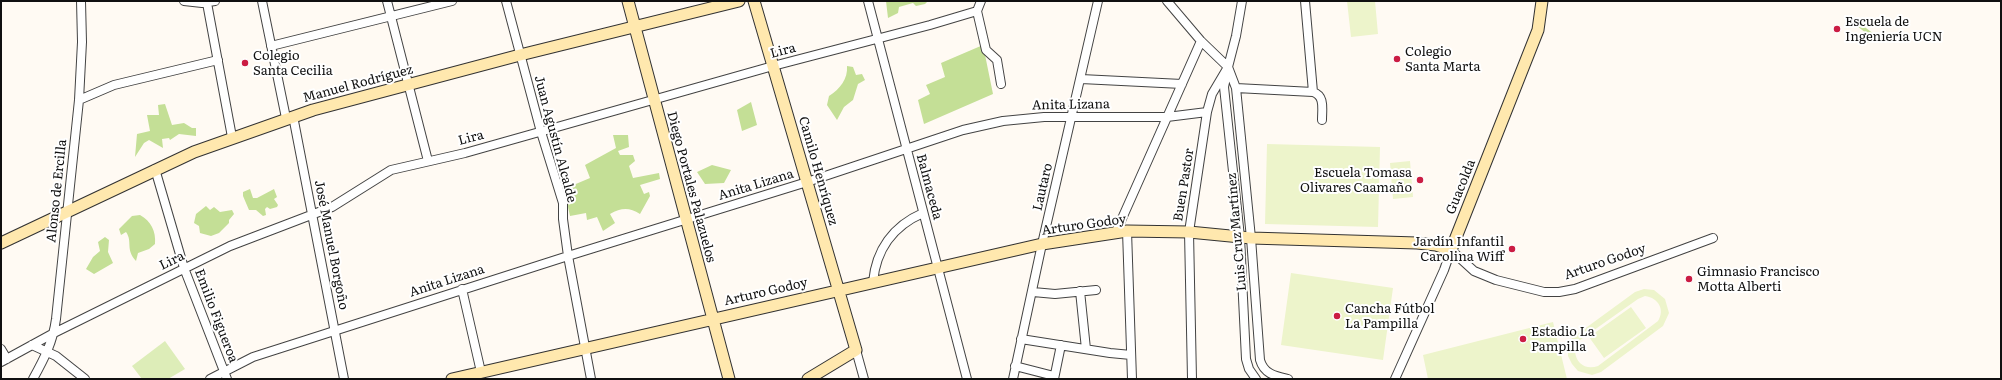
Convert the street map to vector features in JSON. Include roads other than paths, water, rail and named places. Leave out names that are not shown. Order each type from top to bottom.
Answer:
[{"type":"street","name":"Alonso de Ercilla","points":[[33,379],[48,352],[54,333],[79,100],[82,42],[80,1]]},
{"type":"street","points":[[184,1],[211,2],[218,60],[232,137]]},
{"type":"street","name":"José Manuel Borgoño","points":[[262,1],[271,46],[290,117],[313,215],[344,379]]},
{"type":"street","points":[[387,1],[428,161]]},
{"type":"street","points":[[271,46],[452,1]]},
{"type":"street","name":"Juan Agustín Alcalde","points":[[506,1],[541,132],[563,202],[563,219],[568,256],[591,379]]},
{"type":"street","name":"Diego Portales Palazuelos","points":[[628,1],[729,379]]},
{"type":"street","name":"Manuel Rodríguez","points":[[1,243],[155,169],[232,137],[290,117],[520,55],[739,1]]},
{"type":"street","name":"Camilo Henríquez","points":[[754,1],[856,350]]},
{"type":"street","name":"Balmaceda","points":[[868,1],[967,379]]},
{"type":"street","points":[[981,1],[977,11],[986,50],[997,60],[1001,84]]},
{"type":"street","name":"Lautaro","points":[[1013,379],[1021,338],[1033,292],[1042,244],[1098,1]]},
{"type":"street","name":"Luis Cruz Martínez","points":[[1167,1],[1201,41],[1228,67],[1236,88],[1251,238],[1260,360],[1263,368],[1270,374],[1288,379]]},
{"type":"street","name":"Buen Pastor","points":[[1192,379],[1188,232],[1207,112],[1212,94],[1228,67],[1236,36],[1242,1]]},
{"type":"street","points":[[1305,1],[1312,92]]},
{"type":"street","name":"Guacolda","points":[[1395,379],[1444,270],[1538,30],[1542,1]]},
{"type":"street","name":"Lira","points":[[4,360],[54,333],[184,268],[246,239],[313,215],[346,199],[386,172],[541,132],[773,66],[977,11]]},
{"type":"street","points":[[1132,379],[1122,232],[1167,116],[1201,41]]},
{"type":"street","points":[[79,100],[114,85],[218,60]]},
{"type":"street","name":"Luis Cruz Martínez","points":[[1228,67],[1224,87],[1240,237],[1246,359],[1249,369],[1256,379]]},
{"type":"street","points":[[1081,79],[1182,84]]},
{"type":"street","points":[[1236,88],[1312,92],[1319,94],[1322,98],[1322,120]]},
{"type":"street","name":"Anita Lizana","points":[[210,379],[252,357],[334,330],[807,182],[907,150],[944,136],[982,125],[1024,119],[1071,116],[1167,116],[1207,112]]},
{"type":"street","name":"Emilio Figueroa","points":[[155,169],[184,268],[227,379]]},
{"type":"street","points":[[873,282],[876,263],[887,240],[902,225],[923,213]]},
{"type":"street","name":"Arturo Godoy","points":[[452,379],[1042,244],[1122,232],[1188,232],[1251,238],[1417,243],[1436,245],[1451,250],[1474,270],[1496,280],[1531,290],[1559,292],[1575,288],[1714,238]]},
{"type":"street","points":[[462,289],[481,372]]},
{"type":"street","points":[[1033,292],[1055,294],[1096,290]]},
{"type":"street","points":[[1080,291],[1086,349]]},
{"type":"street","points":[[1021,338],[1131,355]]},
{"type":"street","points":[[32,345],[64,361],[85,379]]},
{"type":"street","points":[[1015,366],[1054,377],[1061,345]]},
{"type":"street","points":[[1,348],[4,360]]},
{"type":"street","points":[[808,379],[856,350],[864,379]]},
{"type":"place","name":"Escuela de Ingeniería UCN","points":[[1837,29]]},
{"type":"place","name":"Colegio Santa Marta","points":[[1397,59]]},
{"type":"place","name":"Colegio Santa Cecilia","points":[[245,63]]},
{"type":"place","name":"Escuela Tomasa Olivares Caamaño","points":[[1420,180]]},
{"type":"place","name":"Jardín Infantil Carolina Wiff","points":[[1512,249]]},
{"type":"place","name":"Gimnasio Francisco Motta Alberti","points":[[1689,279]]},
{"type":"place","name":"Cancha Fútbol La Pampilla","points":[[1337,316]]},
{"type":"place","name":"Estadio La Pampilla","points":[[1523,339]]}]
